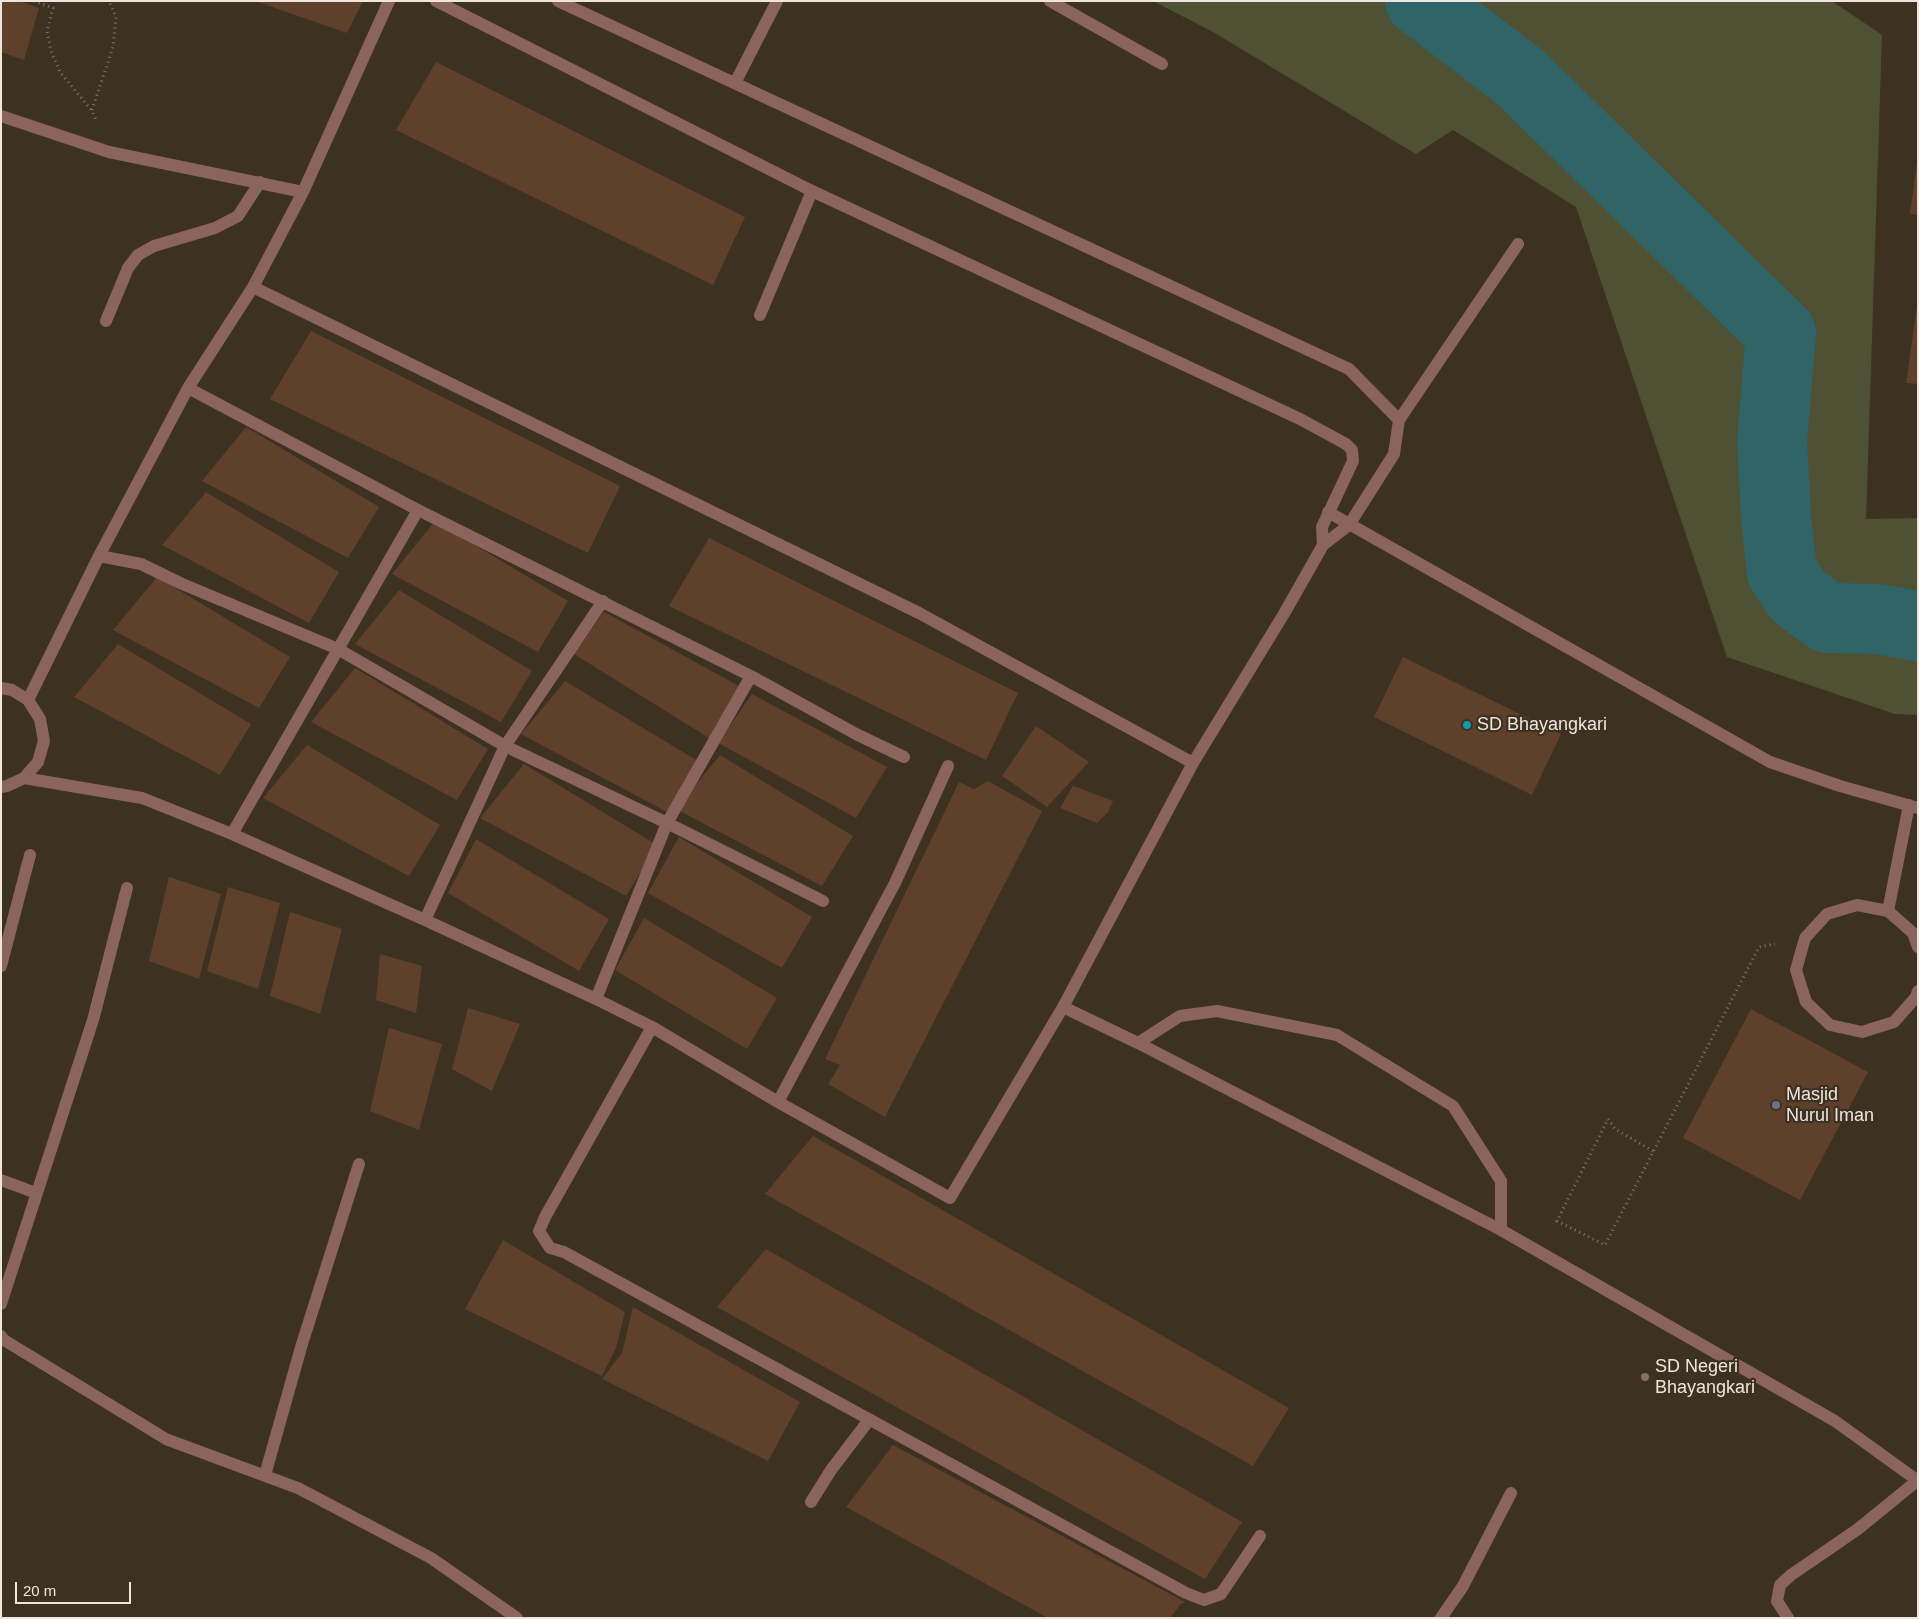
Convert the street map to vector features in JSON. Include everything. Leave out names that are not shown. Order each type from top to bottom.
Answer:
[{"type":"street","points":[[28,700],[99,556],[188,388],[253,287],[303,192],[389,1]]},
{"type":"street","points":[[436,1],[812,191],[1300,419],[1346,444],[1352,450],[1353,461],[1322,527],[1322,545]]},
{"type":"street","points":[[558,1],[1349,369],[1399,420]]},
{"type":"street","points":[[735,83],[777,1]]},
{"type":"street","points":[[1050,1],[1162,64]]},
{"type":"street","points":[[1,116],[109,152],[303,192]]},
{"type":"street","points":[[106,321],[121,281],[138,255],[154,246],[215,228],[238,216],[260,182]]},
{"type":"street","points":[[760,315],[812,191]]},
{"type":"street","points":[[24,778],[142,798],[232,834],[425,920],[652,1027],[778,1102],[950,1198],[1063,1007],[1193,763],[1285,612],[1322,545],[1349,525],[1394,454],[1399,420],[1518,244]]},
{"type":"street","points":[[253,287],[919,613],[1193,763]]},
{"type":"street","points":[[188,388],[418,510],[752,676],[856,734],[904,757]]},
{"type":"street","points":[[232,834],[418,510]]},
{"type":"street","points":[[1328,512],[1770,762],[1840,786],[1913,806],[1888,911]]},
{"type":"street","points":[[99,556],[141,564],[180,583],[338,649],[505,746],[667,823],[823,902]]},
{"type":"street","points":[[425,920],[505,746],[603,601]]},
{"type":"street","points":[[596,999],[667,823],[752,676]]},
{"type":"street","points":[[1,688],[12,690],[28,700],[40,719],[44,740],[38,762],[24,778],[1,787]]},
{"type":"street","points":[[778,1102],[895,883],[948,766]]},
{"type":"street","points":[[1,966],[30,856]]},
{"type":"street","points":[[1,1304],[93,1020],[127,888]]},
{"type":"street","points":[[1918,947],[1913,933],[1888,911],[1857,905],[1827,914],[1805,938],[1796,970],[1806,1002],[1830,1025],[1862,1032],[1894,1022],[1916,997],[1918,991]]},
{"type":"street","points":[[1063,1007],[1138,1043],[1501,1230],[1835,1421],[1917,1481],[1858,1529],[1791,1575],[1780,1585],[1777,1601],[1788,1618]]},
{"type":"street","points":[[1138,1043],[1180,1016],[1217,1011],[1337,1035],[1453,1106],[1501,1181],[1501,1230]]},
{"type":"street","points":[[652,1027],[545,1218],[539,1231],[550,1248],[564,1252],[1186,1593],[1204,1600],[1221,1594],[1260,1536]]},
{"type":"street","points":[[265,1475],[302,1344],[360,1164]]},
{"type":"street","points":[[1,1180],[36,1192]]},
{"type":"street","points":[[1,1336],[4,1340],[166,1439],[298,1488],[431,1558],[517,1618]]},
{"type":"street","points":[[811,1502],[831,1470],[869,1420]]},
{"type":"street","points":[[1441,1618],[1462,1586],[1511,1493]]},
{"type":"path","points":[[34,1],[52,8],[47,31],[51,51],[60,72],[92,111],[109,152]]},
{"type":"path","points":[[92,111],[113,47],[116,17],[109,1]]},
{"type":"path","points":[[1653,1151],[1614,1129],[1608,1119],[1557,1221],[1604,1245],[1653,1151],[1759,947],[1805,938]]},
{"type":"green space","points":[[1153,1],[1832,1],[1882,35],[1866,519],[1918,518],[1918,715],[1895,714],[1727,657],[1576,207],[1453,130],[1416,154],[1213,32]]},
{"type":"building","points":[[1,1],[19,1],[39,8],[24,60],[1,52]]},
{"type":"building","points":[[255,1],[363,1],[347,33]]},
{"type":"building","points":[[436,62],[745,217],[713,285],[396,130]]},
{"type":"building","points":[[1918,162],[1918,215],[1910,214]]},
{"type":"building","points":[[1918,306],[1918,384],[1906,383]]},
{"type":"building","points":[[311,331],[620,486],[588,553],[270,399]]},
{"type":"building","points":[[246,427],[379,507],[348,558],[202,481]]},
{"type":"building","points":[[206,492],[339,572],[309,623],[162,545]]},
{"type":"building","points":[[435,521],[568,601],[538,652],[392,574]]},
{"type":"building","points":[[709,538],[1018,693],[986,760],[669,606]]},
{"type":"building","points":[[157,577],[290,657],[259,708],[113,630]]},
{"type":"building","points":[[399,590],[532,671],[501,722],[355,644]]},
{"type":"building","points":[[604,612],[739,686],[709,738],[574,654]]},
{"type":"building","points":[[118,644],[251,724],[220,775],[74,697]]},
{"type":"building","name":"SD Bhayangkari","points":[[1403,657],[1561,734],[1532,795],[1374,717]]},
{"type":"building","points":[[355,668],[488,749],[457,800],[311,722]]},
{"type":"building","points":[[565,681],[698,761],[667,812],[521,734]]},
{"type":"building","points":[[752,694],[887,767],[856,818],[718,743]]},
{"type":"building","points":[[1036,726],[1089,762],[1047,807],[1002,776]]},
{"type":"building","points":[[307,745],[440,825],[409,876],[263,798]]},
{"type":"building","points":[[720,755],[853,836],[822,886],[676,809]]},
{"type":"building","points":[[524,764],[657,845],[626,896],[480,818]]},
{"type":"building","points":[[988,781],[1042,811],[885,1117],[828,1084],[840,1065],[825,1059],[959,782],[974,789]]},
{"type":"building","points":[[1073,786],[1113,801],[1108,812],[1097,823],[1060,808]]},
{"type":"building","points":[[679,837],[812,917],[782,968],[648,893]]},
{"type":"building","points":[[476,839],[609,919],[579,971],[448,893]]},
{"type":"building","points":[[169,877],[221,894],[199,979],[149,961]]},
{"type":"building","points":[[228,887],[280,903],[258,989],[207,971]]},
{"type":"building","points":[[290,912],[342,929],[320,1014],[270,996]]},
{"type":"building","points":[[644,918],[777,998],[747,1049],[615,970]]},
{"type":"building","points":[[380,954],[422,966],[416,1013],[376,1000]]},
{"type":"building","points":[[468,1008],[520,1024],[492,1091],[452,1069]]},
{"type":"building","name":"Masjid Nurul Iman","points":[[1751,1009],[1868,1072],[1800,1200],[1683,1138]]},
{"type":"building","points":[[389,1028],[442,1044],[419,1130],[370,1111]]},
{"type":"building","points":[[813,1136],[1289,1408],[1253,1466],[765,1194]]},
{"type":"building","points":[[503,1240],[625,1312],[616,1348],[602,1376],[465,1309]]},
{"type":"building","points":[[766,1249],[1242,1522],[1205,1579],[717,1307]]},
{"type":"building","points":[[633,1307],[800,1402],[768,1461],[602,1379],[622,1353]]},
{"type":"building","points":[[893,1445],[1185,1602],[1181,1604],[1170,1618],[1048,1618],[846,1507]]},
{"type":"waterway","points":[[1420,1],[1521,78],[1781,333],[1772,441],[1776,518],[1782,572],[1799,597],[1828,618],[1878,619],[1918,626]]},
{"type":"place","name":"SD Bhayangkari","points":[[1467,725]]},
{"type":"place","name":"Masjid Nurul Iman","points":[[1776,1105]]},
{"type":"place","name":"SD Negeri Bhayangkari","points":[[1645,1377]]}]
